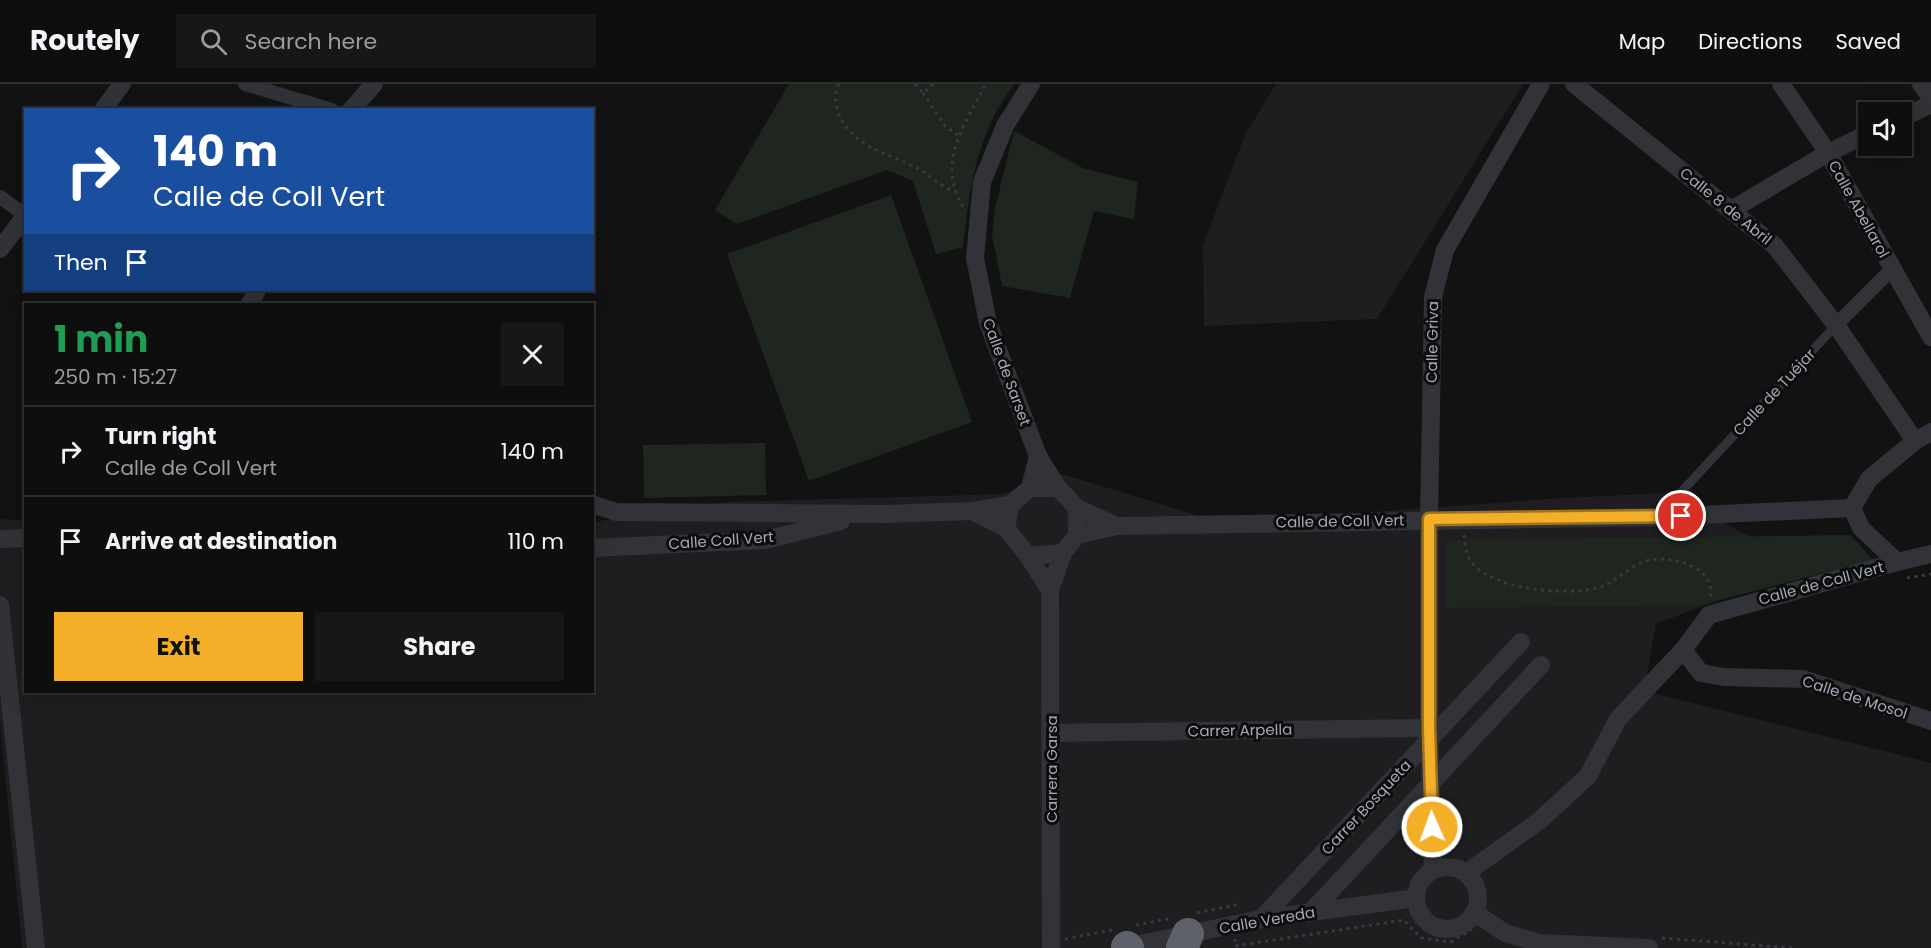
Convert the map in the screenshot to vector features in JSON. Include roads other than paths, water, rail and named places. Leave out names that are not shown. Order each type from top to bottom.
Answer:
[{"type":"street","points":[[104,108],[122,84]]},
{"type":"street","points":[[245,84],[326,108]]},
{"type":"street","points":[[353,108],[374,84]]},
{"type":"street","name":"Calle de Sarset","points":[[1031,84],[1005,126],[982,182],[975,258],[988,323],[1038,456],[1058,488]]},
{"type":"street","name":"Calle Griva","points":[[1433,870],[1429,519],[1433,297],[1444,250],[1541,84]]},
{"type":"street","name":"Calle 8 de Abril","points":[[1574,84],[1775,246],[1923,436]]},
{"type":"street","name":"Calle Abellarol","points":[[1781,84],[1828,153],[1931,337]]},
{"type":"street","points":[[1921,84],[1931,98]]},
{"type":"street","points":[[1912,113],[1931,104]]},
{"type":"street","points":[[1731,210],[1828,153],[1858,138]]},
{"type":"street","points":[[0,197],[24,214]]},
{"type":"street","points":[[0,249],[24,216]]},
{"type":"street","name":"Calle de Tuéjar","points":[[1836,325],[1892,270]]},
{"type":"street","points":[[1892,563],[1861,528],[1852,508],[1869,479],[1923,436]]},
{"type":"street","points":[[1038,456],[1030,488],[1010,505],[1006,528],[1050,590]]},
{"type":"street","points":[[1028,556],[1063,553],[1077,534],[1077,508],[1058,488],[1030,488]]},
{"type":"street","name":"Calle Coll Vert","points":[[594,505],[616,512],[884,514],[972,511],[1010,505]]},
{"type":"street","name":"Calle de Coll Vert","points":[[1077,508],[1117,526]]},
{"type":"street","name":"Calle de Coll Vert","points":[[1077,534],[1117,526],[1658,516],[1852,508]]},
{"type":"street","name":"Calle Coll Vert","points":[[972,511],[1006,528]]},
{"type":"street","name":"Calle Coll Vert","points":[[594,548],[765,540],[831,523],[884,514]]},
{"type":"street","points":[[0,538],[24,538]]},
{"type":"street","name":"Carrera Garsa","points":[[1051,944],[1050,590],[1063,553]]},
{"type":"street","name":"Calle de Coll Vert","points":[[1683,650],[1711,614],[1931,554]]},
{"type":"street","points":[[0,604],[36,948]]},
{"type":"street","name":"Carrer Bosqueta","points":[[1261,919],[1430,733],[1521,642]]},
{"type":"street","points":[[1466,873],[1539,821],[1588,776],[1618,719],[1683,650]]},
{"type":"street","name":"Calle de Mosol","points":[[1683,650],[1701,674],[1803,679],[1931,721]]},
{"type":"street","name":"Carrer Bosqueta","points":[[1311,912],[1541,665]]},
{"type":"street","name":"Carrer Arpella","points":[[1050,733],[1430,733]]},
{"type":"street","points":[[1474,920],[1478,902],[1477,891],[1473,881],[1466,873],[1450,867],[1433,870],[1421,881],[1416,897],[1418,908],[1422,917],[1430,924],[1440,928],[1450,929],[1468,920],[1474,920],[1505,933],[1539,943],[1589,947],[1650,943]]},
{"type":"street","name":"Calle Vereda","points":[[1125,939],[1184,928],[1235,924],[1416,897]]},
{"type":"lane","name":"Calle de Tuéjar","points":[[1658,516],[1836,325]]}]
